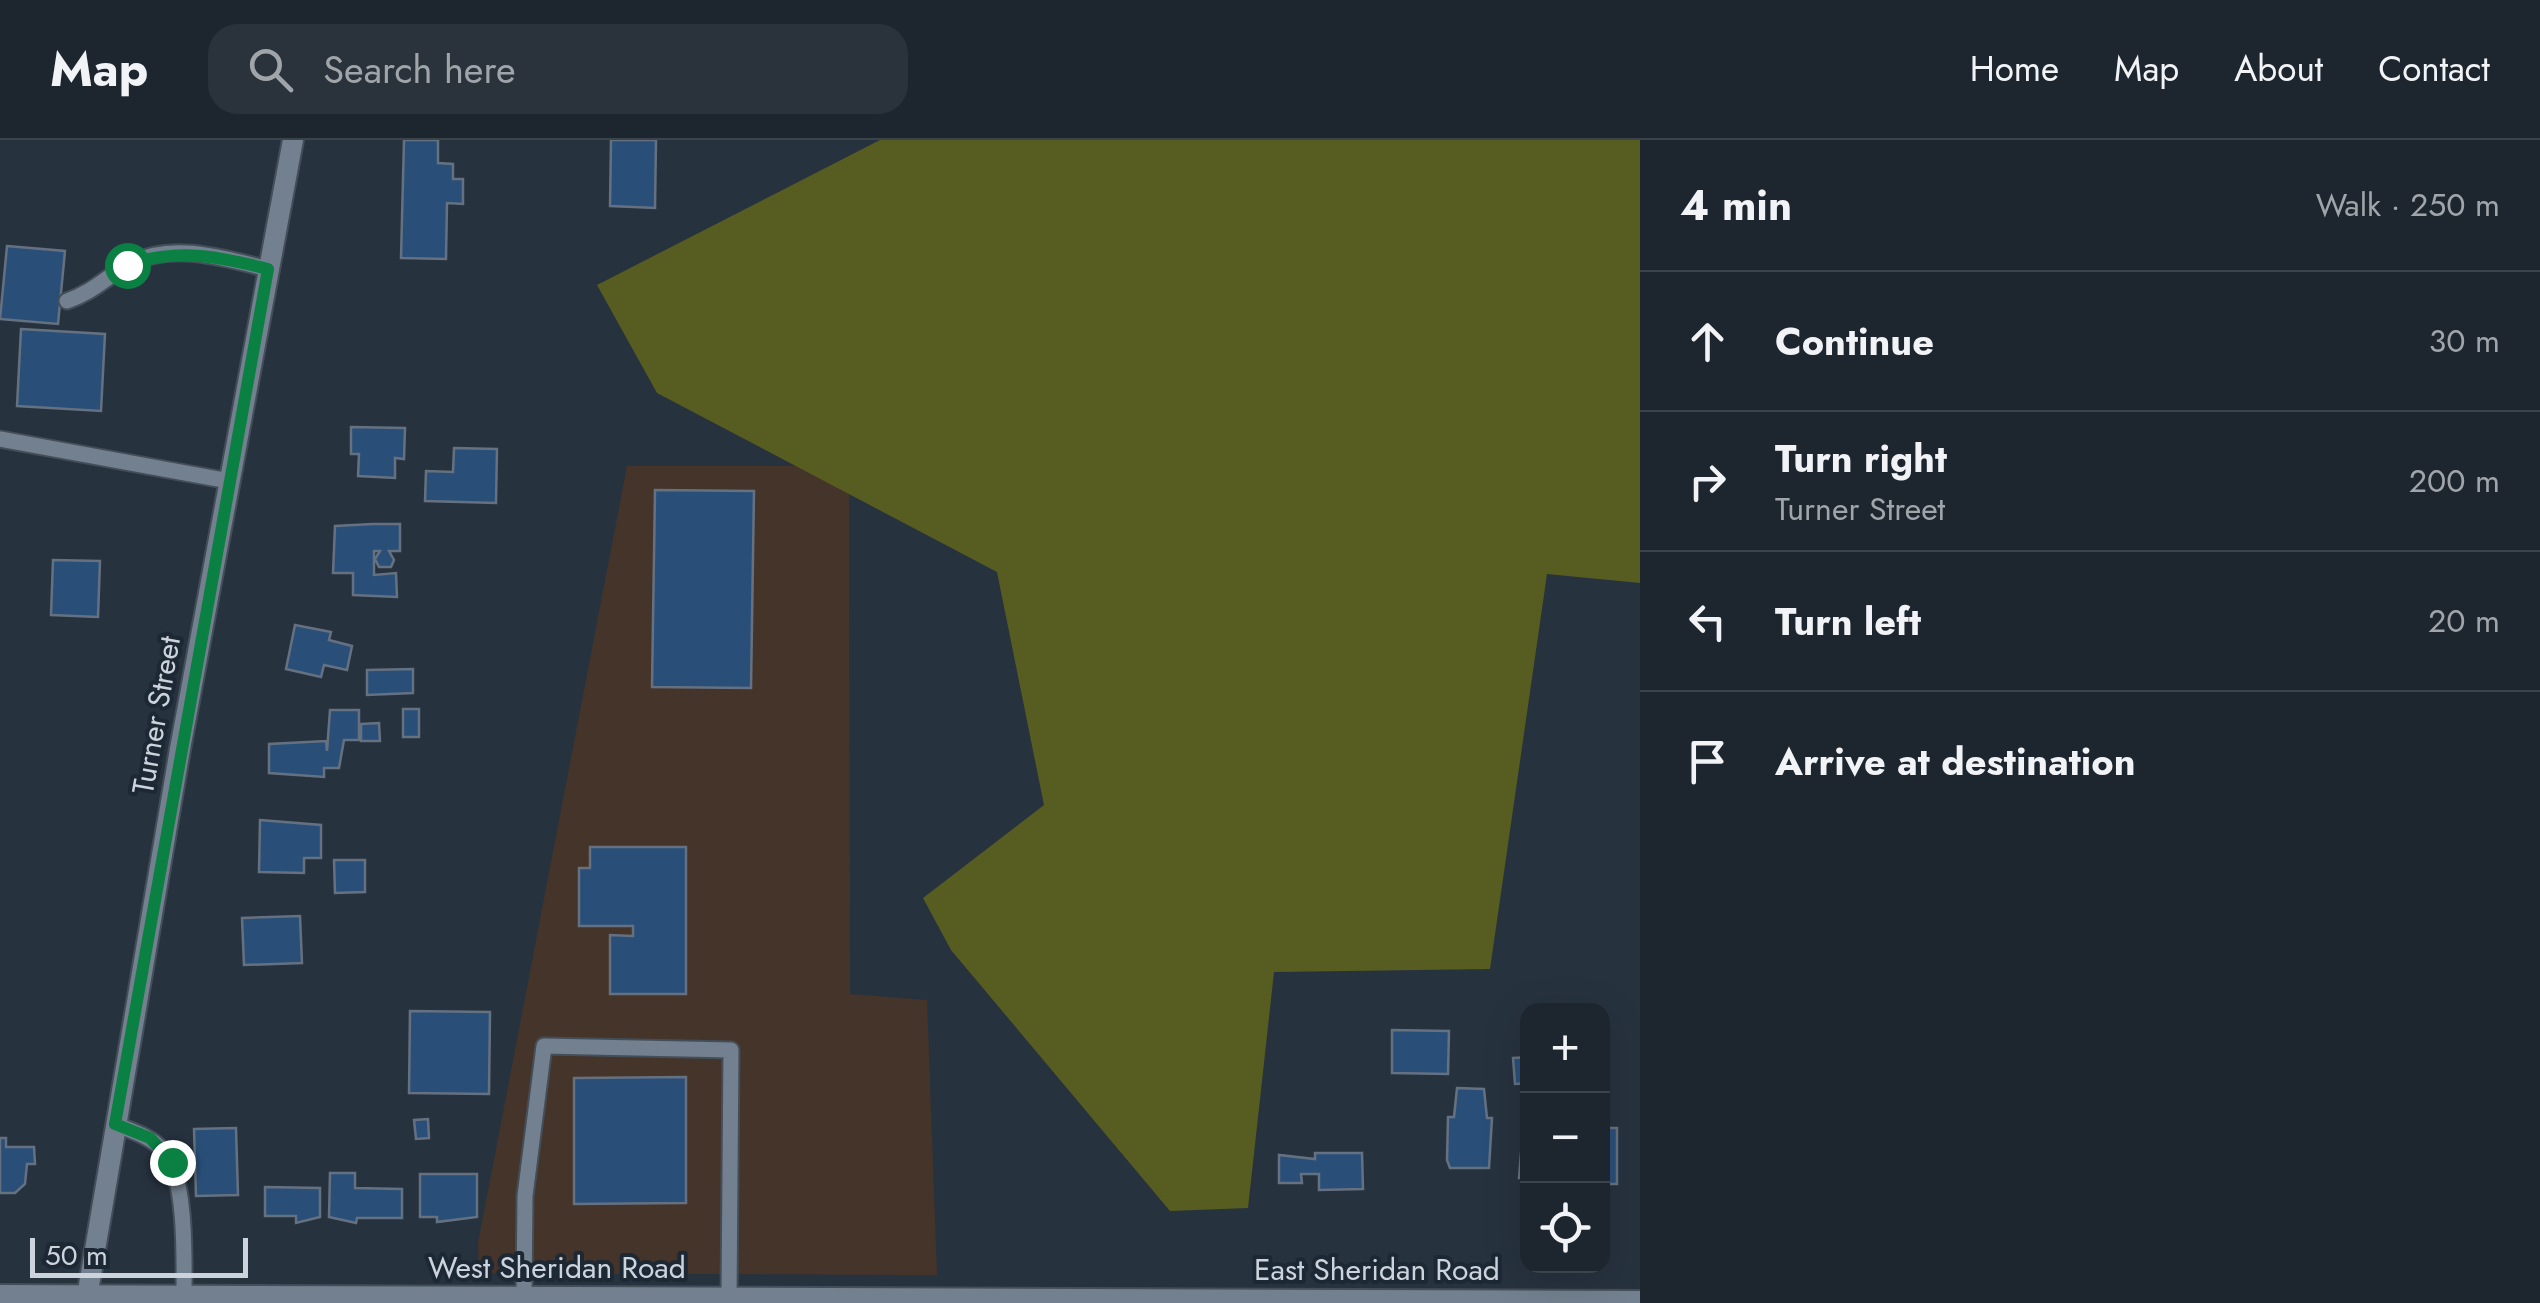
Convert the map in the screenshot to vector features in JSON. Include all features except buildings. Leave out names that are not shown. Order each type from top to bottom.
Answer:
[{"type":"street","name":"Turner Street","points":[[86,1299],[229,480],[293,140]]},
{"type":"street","name":"West Sheridan Road","points":[[0,1295],[86,1299],[1113,1298]]},
{"type":"street","name":"East Sheridan Road","points":[[1113,1298],[1640,1300]]},
{"type":"lane","points":[[68,301],[113,279],[127,265],[161,254],[208,254],[268,269]]},
{"type":"lane","points":[[0,438],[229,480]]},
{"type":"lane","points":[[524,1297],[525,1196],[544,1046],[731,1050],[729,1298]]},
{"type":"lane","points":[[115,1124],[150,1138],[172,1162],[184,1243],[184,1296]]},
{"type":"shaded area","points":[[627,466],[849,466],[850,994],[927,1000],[937,1275],[479,1273],[478,1243]]},
{"type":"green space","points":[[880,140],[1640,140],[1640,583],[1547,574],[1490,969],[1274,972],[1248,1208],[1170,1211],[951,950],[923,898],[1044,805],[997,572],[657,393],[597,285]]},
{"type":"route","points":[[127,265],[161,254],[208,254],[268,269],[115,1124],[150,1138],[172,1162]]}]
